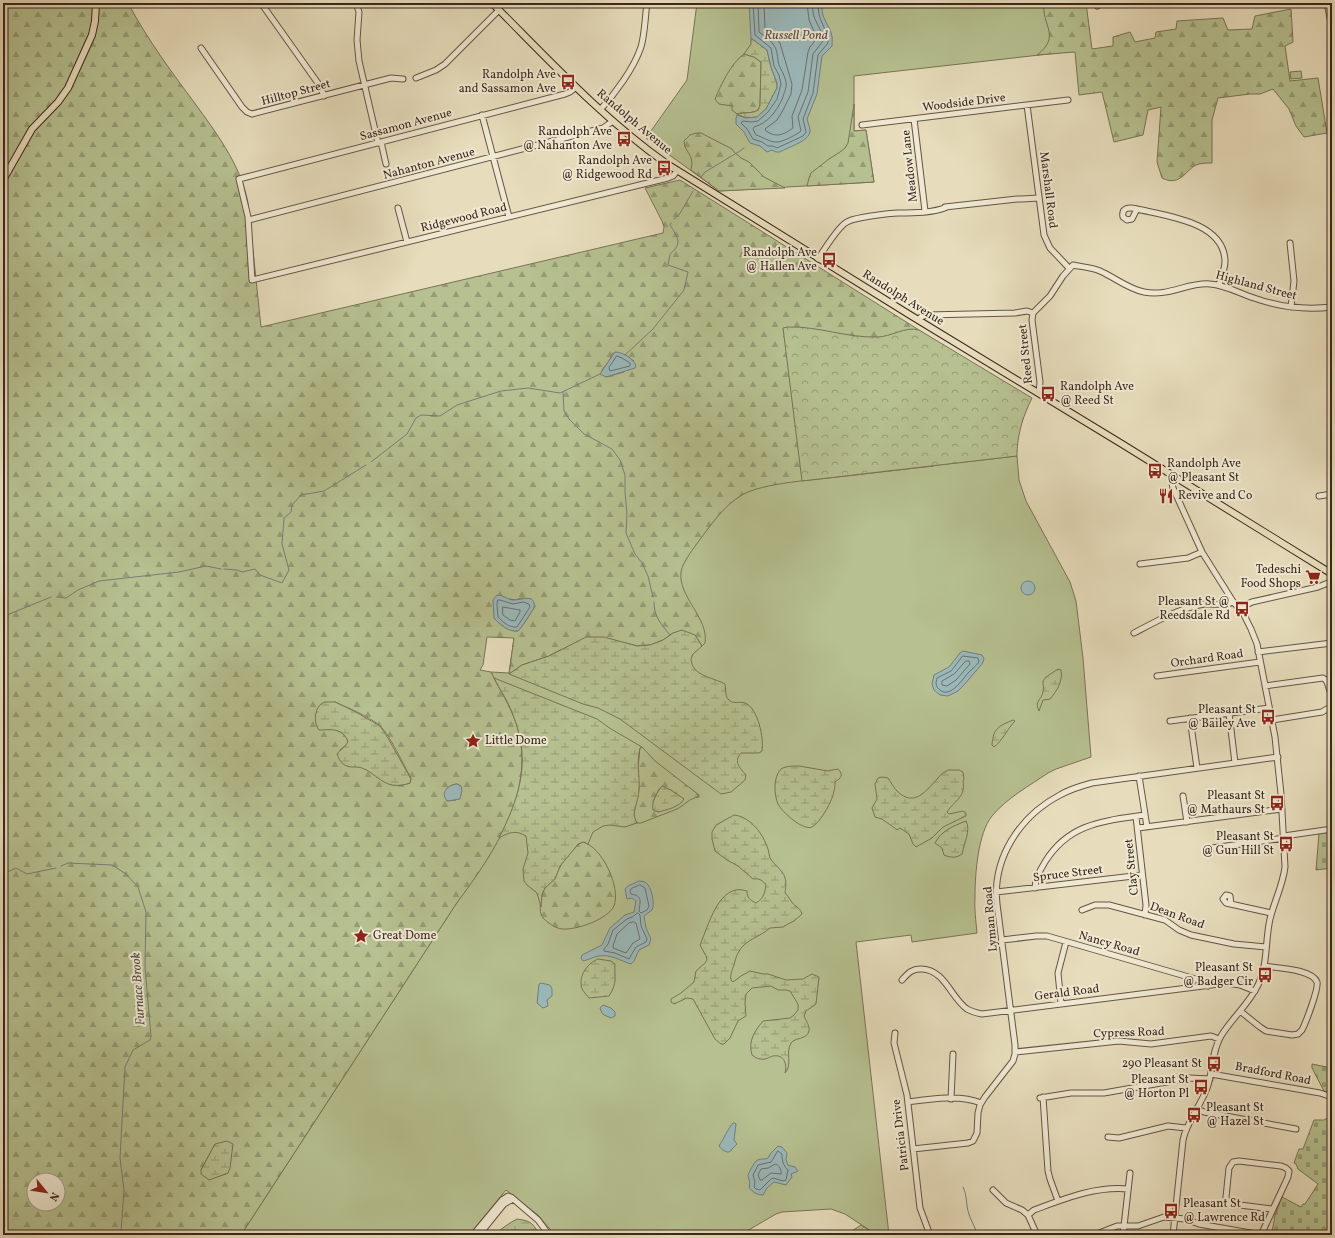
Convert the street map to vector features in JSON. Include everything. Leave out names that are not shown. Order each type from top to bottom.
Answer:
[{"type":"main road","points":[[3,180],[32,129],[58,102],[68,88],[92,35],[95,21],[96,3]]},
{"type":"main road","name":"Randolph Avenue","points":[[492,3],[600,110],[645,148],[677,171],[1332,574]]},
{"type":"street","points":[[261,3],[320,86],[324,96]]},
{"type":"street","points":[[356,3],[359,12],[358,57],[364,85],[386,164]]},
{"type":"street","points":[[600,110],[617,90],[638,53],[642,42],[647,3]]},
{"type":"street","points":[[1097,6],[1103,3]]},
{"type":"street","points":[[1327,3],[1332,27]]},
{"type":"street","points":[[416,78],[436,70],[445,64],[499,10]]},
{"type":"street","name":"Hilltop Street","points":[[201,48],[242,107],[250,113],[256,113],[392,78],[403,79]]},
{"type":"street","name":"Sassamon Avenue","points":[[249,220],[239,179],[568,93],[576,87]]},
{"type":"street","name":"Woodside Drive","points":[[862,125],[1068,100]]},
{"type":"street","name":"Marshall Road","points":[[1027,105],[1043,232],[1052,250],[1069,268]]},
{"type":"street","points":[[482,115],[509,217]]},
{"type":"street","name":"Meadow Lane","points":[[914,119],[924,210]]},
{"type":"street","name":"Nahanton Avenue","points":[[249,220],[603,128],[613,121]]},
{"type":"street","name":"Ridgewood Road","points":[[249,220],[252,280],[668,178],[677,171]]},
{"type":"street","points":[[820,260],[832,242],[833,237],[843,225],[850,220],[899,213],[908,210],[924,210],[938,206],[948,207],[1017,199],[1022,196],[1039,196]]},
{"type":"street","points":[[398,208],[406,242]]},
{"type":"street","points":[[1137,209],[1133,218],[1127,220],[1123,217],[1123,212],[1126,208],[1137,209],[1187,221],[1206,230],[1214,236],[1222,246],[1225,260],[1224,270],[1219,285]]},
{"type":"street","points":[[1290,243],[1294,281],[1291,307]]},
{"type":"street","points":[[918,320],[927,315],[1015,313],[1028,311],[1033,313],[1050,296],[1069,268]]},
{"type":"street","name":"Highland Street","points":[[1069,268],[1099,270],[1131,287],[1146,292],[1165,293],[1204,284],[1219,285],[1255,299],[1291,307],[1308,309],[1332,307]]},
{"type":"street","name":"Reed Street","points":[[1033,313],[1032,325],[1040,384],[1039,393]]},
{"type":"street","points":[[1175,477],[1172,483],[1173,488],[1202,552],[1233,602],[1237,606],[1244,609]]},
{"type":"street","points":[[1319,496],[1332,494]]},
{"type":"street","points":[[1140,564],[1188,558],[1202,552]]},
{"type":"street","points":[[1173,1235],[1183,1140],[1186,1128],[1207,1089],[1219,1039],[1255,992],[1260,980],[1264,966],[1272,913],[1284,874],[1285,856],[1278,757],[1258,652],[1254,636],[1244,614],[1244,609],[1246,605],[1252,602],[1318,587],[1328,583],[1332,579]]},
{"type":"street","points":[[1134,633],[1184,608],[1200,604],[1228,604],[1233,602]]},
{"type":"street","points":[[1258,652],[1332,643]]},
{"type":"street","name":"Orchard Road","points":[[1156,676],[1260,662]]},
{"type":"street","points":[[1265,686],[1323,678],[1327,681],[1329,691],[1332,695]]},
{"type":"street","points":[[1272,720],[1322,712],[1332,706]]},
{"type":"street","points":[[1170,721],[1269,708]]},
{"type":"street","points":[[1229,713],[1235,763]]},
{"type":"street","points":[[1190,718],[1197,768]]},
{"type":"street","name":"Lyman Road","points":[[913,1149],[968,1143],[973,1141],[977,1133],[978,1113],[982,1103],[1012,1064],[1015,1052],[996,892],[998,871],[1006,851],[1018,831],[1030,817],[1040,808],[1061,794],[1081,786],[1098,782],[1278,757]]},
{"type":"street","points":[[1139,776],[1147,827]]},
{"type":"street","points":[[1183,796],[1187,822]]},
{"type":"street","points":[[1138,828],[1282,809]]},
{"type":"street","points":[[1035,888],[1037,879],[1046,861],[1056,848],[1068,837],[1096,823],[1145,815]]},
{"type":"street","name":"Clay Street","points":[[1136,817],[1146,905],[1145,915]]},
{"type":"street","points":[[1212,848],[1332,829]]},
{"type":"street","name":"Spruce Street","points":[[996,892],[1142,875]]},
{"type":"street","name":"Dean Road","points":[[1082,910],[1091,906],[1102,904],[1165,920],[1179,930],[1191,935],[1238,944],[1266,947]]},
{"type":"street","points":[[1231,904],[1272,913]]},
{"type":"street","name":"Nancy Road","points":[[1002,940],[1047,936],[1199,980],[1206,983],[1208,986]]},
{"type":"street","points":[[1061,1003],[1058,973],[1066,942]]},
{"type":"street","points":[[1240,1011],[1266,1031],[1292,1036],[1298,1034],[1302,1030],[1317,988],[1316,980],[1304,972],[1264,966]]},
{"type":"street","name":"Gerald Road","points":[[902,980],[911,971],[927,969],[938,975],[969,1010],[982,1014],[1061,1003],[1208,986],[1234,984],[1255,992]]},
{"type":"street","name":"Patricia Drive","points":[[895,1033],[894,1043],[908,1102],[921,1212],[930,1235]]},
{"type":"street","name":"Cypress Road","points":[[1015,1052],[1120,1041],[1148,1044],[1211,1036],[1219,1039]]},
{"type":"street","points":[[950,1098],[953,1054]]},
{"type":"street","name":"Bradford Road","points":[[1058,1201],[1049,1174],[1041,1098],[1067,1094],[1104,1093],[1189,1078],[1210,1076],[1235,1077],[1332,1097]]},
{"type":"street","points":[[908,1102],[950,1098],[974,1100],[982,1103]]},
{"type":"street","points":[[1196,1109],[1204,1112],[1296,1129]]},
{"type":"street","points":[[1108,1136],[1117,1138],[1168,1126],[1186,1128]]},
{"type":"street","points":[[1094,1235],[1118,1226],[1138,1226],[1162,1217],[1174,1218],[1242,1233],[1261,1235],[1288,1177],[1288,1171],[1282,1166],[1239,1160],[1234,1161],[1230,1165],[1226,1195],[1227,1201],[1232,1204],[1272,1209]]},
{"type":"street","points":[[1123,1235],[1130,1173]]},
{"type":"street","points":[[1028,1215],[1032,1211],[1079,1194],[1092,1191],[1128,1189]]},
{"type":"street","points":[[993,1190],[1006,1202],[1022,1210],[1028,1215],[1036,1235]]},
{"type":"street","points":[[473,1235],[505,1197],[509,1196],[538,1220],[549,1235]]},
{"type":"street","points":[[479,1235],[504,1204],[513,1199]]},
{"type":"green space","points":[[3,3],[128,3],[171,71],[222,142],[240,177],[248,203],[261,327],[663,233],[664,227],[662,221],[645,188],[680,180],[919,330],[953,354],[934,466],[768,486],[742,495],[720,514],[689,555],[681,572],[681,581],[684,590],[703,625],[705,643],[702,646],[695,635],[673,633],[663,640],[650,645],[637,646],[626,643],[560,650],[549,656],[522,665],[509,674],[514,638],[487,637],[483,665],[480,670],[491,672],[508,703],[514,716],[521,748],[521,772],[517,796],[508,819],[497,842],[484,863],[241,1235],[3,1235]],"holes":[[[613,353],[625,355],[634,361],[624,372],[606,377],[602,370]],[[521,598],[531,599],[534,608],[518,631],[504,627],[494,618],[509,599],[516,600]],[[335,702],[358,712],[379,725],[392,742],[411,778],[410,783],[394,785],[388,783],[367,769],[347,766],[340,750],[347,744],[348,741],[343,734],[335,730]],[[457,784],[461,786],[461,795],[456,800],[447,801],[447,788]],[[215,1144],[228,1173],[220,1176],[201,1170]]]},
{"type":"green space","points":[[697,3],[1086,3],[1075,51],[854,76],[854,131],[866,130],[874,182],[719,191],[646,138],[687,80]]},
{"type":"green space","points":[[1044,3],[1086,3],[1092,49],[1113,46],[1113,37],[1130,32],[1135,42],[1155,38],[1156,32],[1176,29],[1177,21],[1223,18],[1228,30],[1252,29],[1255,16],[1291,9],[1293,42],[1285,46],[1290,81],[1318,78],[1327,133],[1304,137],[1296,126],[1289,109],[1273,89],[1260,94],[1218,98],[1212,120],[1212,163],[1194,166],[1179,179],[1169,180],[1162,178],[1157,162],[1161,107],[1148,110],[1143,135],[1114,142],[1102,92],[1079,95],[1075,52],[1037,55],[1048,42],[1049,36],[1049,30],[1045,18]]},
{"type":"green space","points":[[751,38],[767,50],[777,83],[777,88],[766,109],[757,117],[746,118],[737,114],[756,111],[760,106],[761,62],[754,57],[744,54],[751,44]]},
{"type":"green space","points":[[744,54],[754,57],[761,62],[760,106],[756,111],[737,114],[732,110],[732,106],[719,104],[715,99],[723,81],[735,63]]},
{"type":"green space","points":[[1301,71],[1302,78],[1291,79],[1290,72]]},
{"type":"green space","points":[[854,104],[854,131],[866,130],[874,182],[807,186],[811,173],[845,148],[848,143]]},
{"type":"green space","points":[[701,133],[732,149],[741,158],[749,162],[764,177],[785,188],[719,191],[691,170],[692,160],[684,145],[684,141],[690,135]]},
{"type":"green space","points":[[783,328],[810,328],[866,337],[882,337],[908,329],[919,330],[1032,398],[1021,426],[1017,456],[802,481]]},
{"type":"green space","points":[[1017,456],[1019,480],[1026,501],[1070,582],[1076,601],[1083,658],[1091,757],[1048,773],[1011,798],[992,816],[987,823],[980,843],[975,887],[977,933],[912,942],[911,935],[856,942],[889,1235],[877,1235],[845,1214],[831,1209],[782,1212],[740,1235],[623,1235],[620,1233],[606,1235],[555,1235],[538,1215],[506,1190],[469,1235],[241,1235],[456,904],[489,856],[508,820],[498,687],[491,672],[509,673],[514,638],[515,513]]},
{"type":"green space","points":[[682,630],[695,635],[702,646],[693,654],[691,659],[692,665],[695,669],[699,673],[725,684],[728,699],[732,702],[743,702],[750,706],[757,717],[761,731],[762,751],[759,753],[741,753],[737,762],[746,775],[745,780],[731,792],[721,794],[620,719],[598,708],[583,704],[509,674],[522,665],[549,656],[586,637],[604,637],[637,646],[650,645]]},
{"type":"green space","points":[[1058,669],[1061,670],[1059,686],[1050,699],[1043,700],[1039,711],[1037,705],[1043,692],[1043,681],[1046,677]]},
{"type":"green space","points":[[494,678],[597,719],[642,747],[640,748],[638,764],[639,792],[634,814],[637,823],[625,827],[610,825],[603,826],[593,832],[588,844],[583,842],[578,844],[560,866],[555,879],[545,888],[542,894],[541,907],[537,893],[524,881],[523,869],[528,853],[526,836],[512,832],[499,838],[507,822],[518,791],[522,760],[521,744],[517,727],[509,706]]},
{"type":"green space","points":[[325,702],[335,702],[380,726],[411,779],[410,783],[403,785],[388,784],[360,767],[349,767],[342,763],[337,754],[348,741],[339,731],[319,730],[316,724],[315,718],[318,708]]},
{"type":"green space","points":[[1013,720],[1015,721],[1000,742],[994,747],[992,745],[995,731],[1000,726]]},
{"type":"green space","points":[[640,747],[642,747],[655,761],[699,795],[699,797],[690,800],[677,809],[641,823],[637,823],[634,818],[634,812],[639,790],[638,769]],"holes":[[[659,789],[671,790],[683,799],[677,805],[658,812],[653,801]]]},
{"type":"green space","points":[[799,766],[828,771],[838,769],[841,775],[835,782],[833,795],[826,811],[819,821],[812,827],[798,824],[788,816],[778,804],[776,796],[775,781],[778,772],[787,767]]},
{"type":"green space","points":[[948,770],[959,770],[963,772],[964,786],[961,795],[947,812],[949,814],[963,811],[966,813],[966,816],[943,827],[932,838],[916,847],[913,844],[909,834],[900,828],[897,830],[882,819],[875,817],[872,808],[877,799],[875,784],[878,778],[888,778],[903,796],[914,798],[929,788]]},
{"type":"green space","points":[[662,786],[684,799],[676,806],[658,812],[653,810],[653,804],[656,794]]},
{"type":"green space","points":[[734,815],[746,819],[760,832],[766,843],[770,858],[784,874],[786,885],[785,893],[802,914],[794,921],[783,927],[770,928],[744,945],[737,956],[731,972],[731,980],[733,982],[750,971],[768,974],[786,980],[803,979],[812,974],[819,977],[816,1004],[806,1011],[804,1016],[809,1029],[808,1034],[791,1043],[789,1047],[789,1063],[785,1073],[786,1067],[783,1058],[773,1056],[764,1059],[757,1058],[752,1055],[751,1041],[763,1021],[790,1018],[798,1010],[798,1004],[790,991],[778,990],[771,986],[752,988],[746,994],[746,1016],[738,1021],[730,1038],[724,1044],[721,1044],[715,1039],[693,999],[687,998],[674,1004],[671,1002],[671,999],[694,982],[696,971],[707,960],[700,945],[711,917],[722,899],[729,893],[737,890],[747,891],[749,898],[756,903],[762,898],[764,893],[766,885],[763,882],[759,879],[753,879],[738,866],[715,851],[712,832],[716,825]]},
{"type":"green space","points":[[966,821],[968,829],[962,854],[954,857],[944,855],[942,848],[935,843],[948,829]]},
{"type":"green space","points":[[1332,831],[1332,868],[1316,870],[1319,833]]},
{"type":"green space","points":[[583,842],[590,845],[597,851],[608,869],[615,889],[614,906],[611,911],[592,923],[576,928],[559,928],[544,919],[540,911],[542,894],[570,852]]},
{"type":"green space","points":[[598,959],[611,961],[615,964],[615,983],[609,996],[589,998],[582,988],[581,980],[583,973],[588,966]]},
{"type":"green space","points":[[1312,1064],[1332,1068],[1332,1092],[1324,1091],[1312,1068]]},
{"type":"green space","points":[[1332,1115],[1332,1235],[1289,1235],[1272,1232],[1275,1215],[1282,1197],[1301,1207],[1305,1204],[1318,1184],[1298,1169],[1294,1163],[1299,1149],[1303,1149],[1314,1120],[1324,1120]]},
{"type":"green space","points":[[227,1141],[233,1144],[228,1173],[209,1180],[201,1174],[201,1170],[215,1144]]},
{"type":"green space","points":[[517,1219],[531,1223],[540,1235],[494,1235],[505,1226]]},
{"type":"green space","points":[[861,1225],[877,1235],[846,1235]]},
{"type":"water","name":"Russell Pond","points":[[749,3],[823,3],[823,15],[832,36],[832,46],[822,56],[817,94],[807,119],[810,130],[809,135],[803,141],[780,152],[772,150],[767,152],[760,146],[750,143],[744,132],[736,124],[737,115],[746,118],[757,117],[766,109],[777,88],[777,83],[767,50],[751,38]]},
{"type":"water","points":[[615,352],[631,358],[635,363],[635,368],[606,377],[600,374]]},
{"type":"water","points":[[1025,581],[1031,581],[1035,585],[1035,591],[1031,595],[1025,595],[1021,591],[1021,585]]},
{"type":"water","points":[[497,595],[512,600],[527,598],[533,600],[534,608],[518,631],[508,629],[494,618],[493,600]]},
{"type":"water","points":[[963,651],[982,655],[984,659],[982,664],[958,691],[948,696],[940,695],[934,690],[932,684],[934,675],[949,667]]},
{"type":"water","points":[[457,784],[461,786],[462,790],[460,799],[447,801],[444,795],[446,790],[448,787]]},
{"type":"water","points":[[639,881],[647,884],[653,897],[652,910],[644,916],[646,928],[651,939],[649,945],[639,950],[631,964],[612,957],[603,956],[597,956],[583,961],[581,958],[582,955],[602,945],[610,928],[625,915],[634,912],[636,901],[632,898],[627,899],[625,889]]},
{"type":"water","points":[[539,984],[550,985],[552,989],[552,996],[547,1000],[548,1006],[543,1008],[537,1003]]},
{"type":"water","points":[[603,1005],[611,1008],[615,1012],[615,1016],[611,1018],[604,1015],[600,1008]]},
{"type":"water","points":[[733,1123],[736,1124],[734,1140],[737,1144],[731,1151],[726,1152],[719,1146]]},
{"type":"water","points":[[778,1146],[782,1147],[787,1153],[786,1160],[788,1165],[795,1167],[798,1171],[791,1174],[792,1177],[786,1185],[774,1182],[767,1188],[763,1195],[757,1194],[749,1187],[750,1183],[748,1175],[756,1161],[768,1158]]},
{"type":"waterway","points":[[701,177],[705,172],[744,148]]},
{"type":"waterway","points":[[674,219],[679,215],[693,191]]},
{"type":"waterway","points":[[625,355],[653,329],[684,290],[688,272],[668,265],[670,254],[677,247],[678,243],[677,237],[670,225],[671,223]]},
{"type":"waterway","points":[[371,462],[407,434],[416,418],[421,415],[440,416],[457,405],[501,391],[528,388],[560,393],[600,374]]},
{"type":"waterway","points":[[563,392],[564,411],[569,419],[584,434],[612,449],[620,460],[625,475],[627,514],[626,533],[635,554],[642,563],[648,576],[653,597]]},
{"type":"waterway","points":[[224,569],[242,572],[255,569],[260,575],[282,583],[289,570],[282,544],[284,518],[291,512],[292,505],[301,495],[324,491],[366,465]]},
{"type":"waterway","points":[[57,597],[66,598],[78,590],[99,581],[179,572],[206,566],[221,569]]},
{"type":"waterway","points":[[3,615],[7,615],[51,597]]},
{"type":"waterway","points":[[654,602],[655,612],[661,624],[670,635]]},
{"type":"waterway","name":"Furnace Brook","points":[[61,866],[68,863],[112,865],[126,874],[138,887],[146,912],[145,967],[151,1036],[150,1040],[133,1050],[125,1067],[120,1158],[124,1191],[121,1231],[117,1235]]},
{"type":"waterway","name":"Furnace Brook","points":[[3,872],[5,873],[16,868],[27,874],[56,868]]},
{"type":"waterway","points":[[963,1187],[967,1208],[977,1235]]},
{"type":"place","name":"Randolph Ave and Sassamon Ave","points":[[568,82]]},
{"type":"place","name":"Randolph Ave @ Nahanton Ave","points":[[624,139]]},
{"type":"place","name":"Randolph Ave @ Ridgewood Rd","points":[[664,168]]},
{"type":"place","name":"Randolph Ave @ Hallen Ave","points":[[829,260]]},
{"type":"place","name":"Randolph Ave @ Reed St","points":[[1048,394]]},
{"type":"place","name":"Randolph Ave @ Pleasant St","points":[[1155,471]]},
{"type":"place","name":"Revive and Co","points":[[1166,496]]},
{"type":"place","name":"Tedeschi Food Shops","points":[[1313,577]]},
{"type":"place","name":"Pleasant St @ Reedsdale Rd","points":[[1242,609]]},
{"type":"place","name":"Pleasant St @ Bailey Ave","points":[[1268,717]]},
{"type":"place","name":"Little Dome","points":[[473,741]]},
{"type":"place","name":"Pleasant St @ Mathaurs St","points":[[1277,803]]},
{"type":"place","name":"Pleasant St @ Gun Hill St","points":[[1286,844]]},
{"type":"place","name":"Great Dome","points":[[361,936]]},
{"type":"place","name":"Pleasant St @ Badger Cir","points":[[1265,975]]},
{"type":"place","name":"290 Pleasant St","points":[[1214,1064]]},
{"type":"place","name":"Pleasant St @ Horton Pl","points":[[1201,1087]]},
{"type":"place","name":"Pleasant St @ Hazel St","points":[[1194,1115]]},
{"type":"place","name":"Pleasant St @ Lawrence Rd","points":[[1171,1211]]}]
